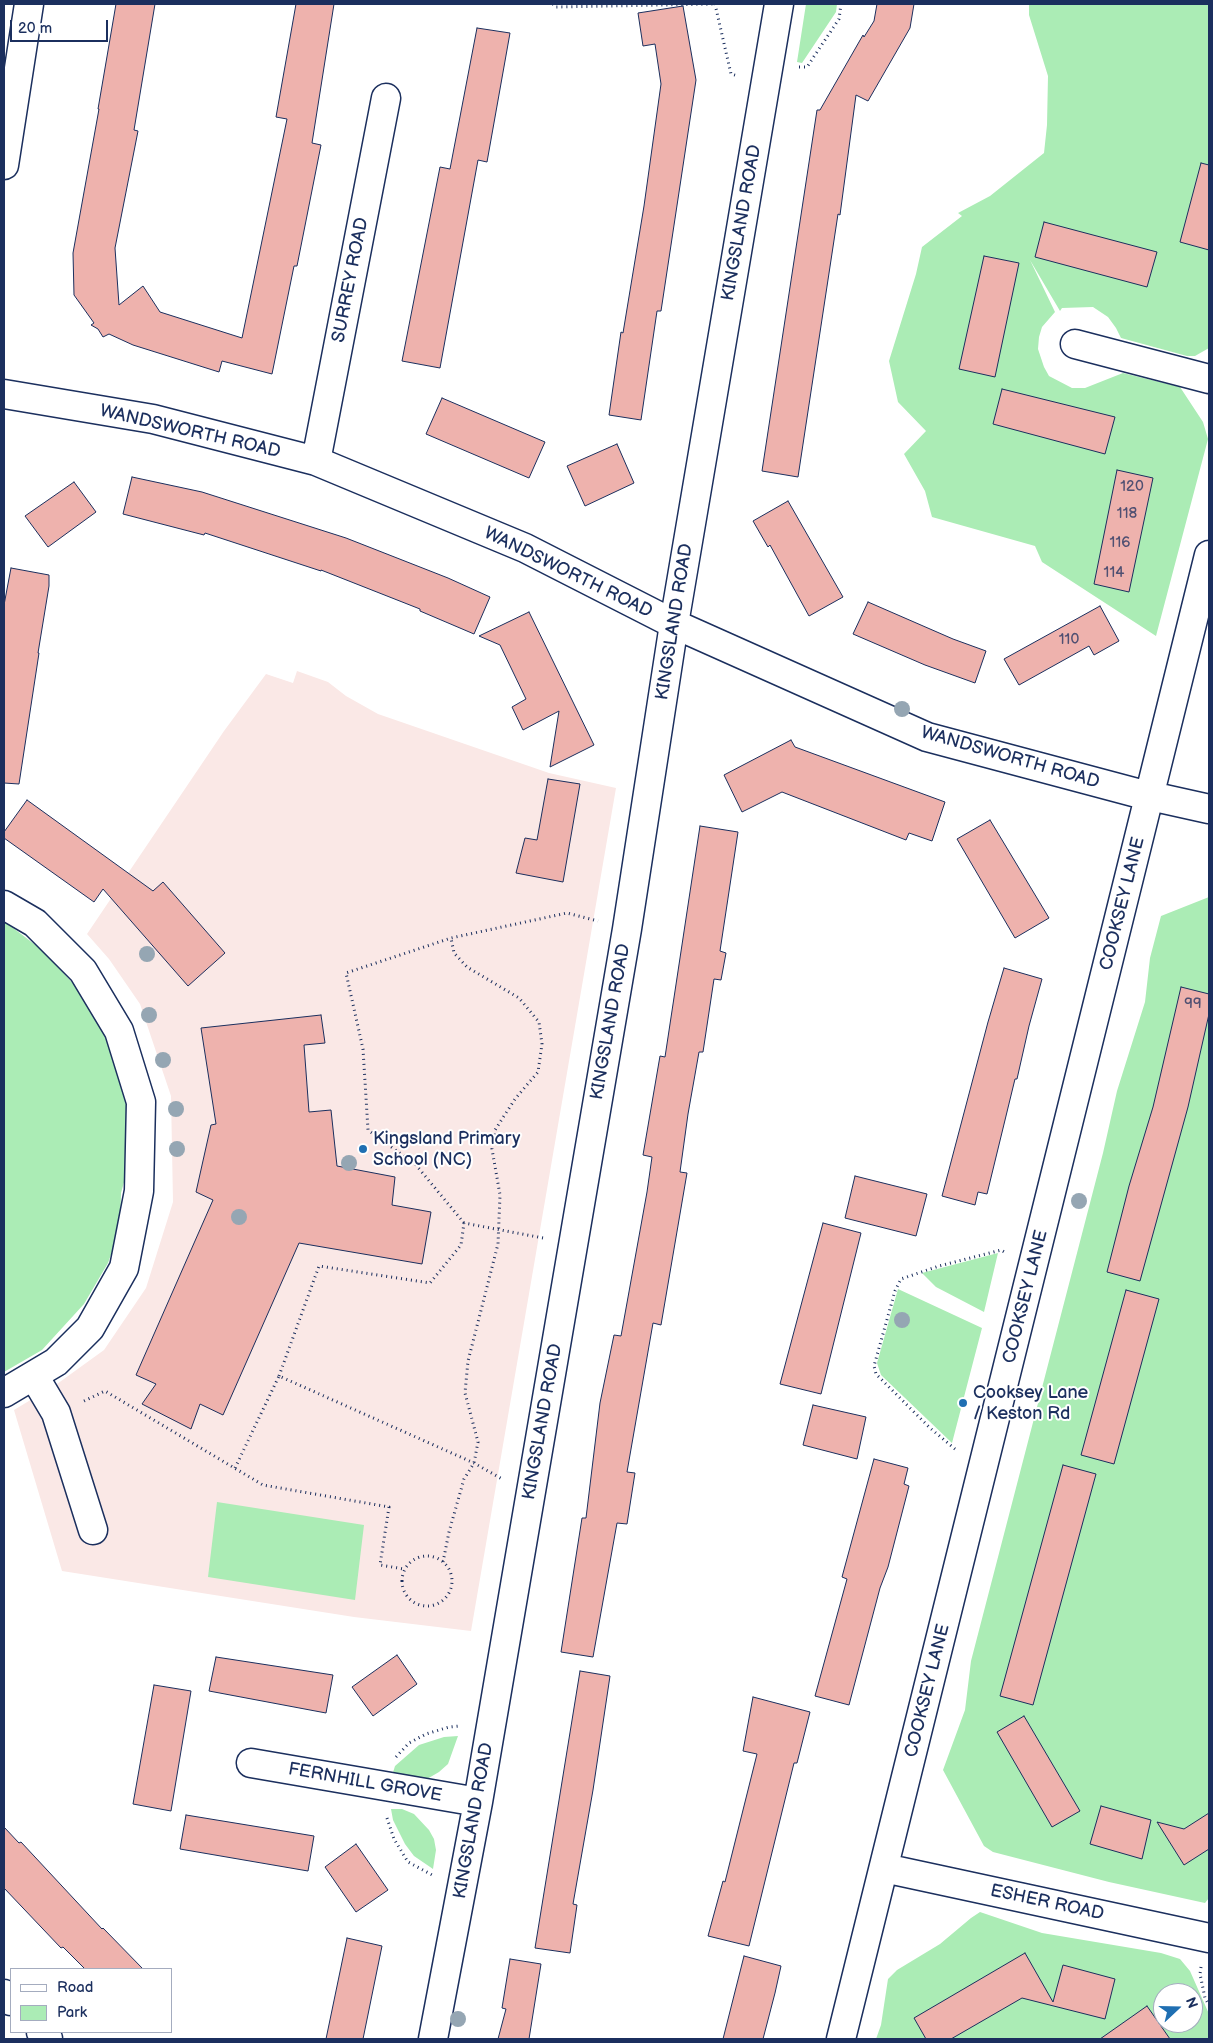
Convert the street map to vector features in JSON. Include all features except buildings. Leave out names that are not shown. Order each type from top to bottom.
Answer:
[{"type":"street","points":[[4,165],[29,4]]},
{"type":"street","name":"KINGSLAND ROAD","points":[[433,2039],[478,1802],[627,928],[674,624],[779,4]]},
{"type":"street","name":"SURREY ROAD","points":[[316,461],[386,98]]},
{"type":"street","points":[[1075,344],[1209,379]]},
{"type":"street","name":"WANDSWORTH ROAD","points":[[4,394],[153,419],[316,461],[526,548],[674,624],[927,737],[1150,796],[1209,809]]},
{"type":"street","name":"COOKSEY LANE","points":[[841,2039],[1209,555]]},
{"type":"street","points":[[4,905],[35,923],[83,971],[119,1031],[141,1102],[139,1191],[124,1268],[90,1328],[56,1362],[4,1393]]},
{"type":"street","points":[[34,1376],[56,1413],[93,1530]]},
{"type":"street","name":"FERNHILL GROVE","points":[[251,1763],[478,1802]]},
{"type":"street","name":"ESHER ROAD","points":[[884,1868],[1207,1938]]},
{"type":"path","points":[[553,4],[555,8],[715,4],[731,74],[768,75],[806,67],[839,19],[841,4]]},
{"type":"path","points":[[573,1244],[464,1223],[416,1165],[368,1130],[363,1049],[346,973],[450,938],[567,913],[627,928]]},
{"type":"path","points":[[444,1562],[449,1532],[464,1479],[474,1463],[478,1442],[464,1393],[467,1369],[498,1244],[500,1195],[492,1149],[495,1130],[515,1099],[538,1072],[542,1044],[539,1022],[519,998],[467,967],[454,953],[450,938]]},
{"type":"path","points":[[235,1468],[279,1376],[319,1266],[430,1283],[461,1245],[464,1223]]},
{"type":"path","points":[[983,1472],[930,1428],[876,1374],[874,1366],[895,1290],[901,1279],[939,1266],[1001,1250],[1034,1265]]},
{"type":"path","points":[[279,1376],[474,1463],[530,1496]]},
{"type":"path","points":[[56,1413],[105,1391],[263,1485],[389,1507],[380,1565],[404,1569]]},
{"type":"path","points":[[428,1555],[439,1558],[444,1562],[452,1578],[451,1590],[445,1600],[434,1606],[420,1606],[408,1598],[402,1584],[404,1569],[414,1559],[428,1555]]},
{"type":"path","points":[[1207,1938],[1200,1974],[1205,1998],[1209,2005]]},
{"type":"shaded area","name":"Kingsland Primary School (NC)","points":[[297,671],[328,682],[346,696],[378,714],[549,773],[616,788],[471,1631],[354,1617],[62,1571],[14,1410],[57,1384],[104,1350],[146,1288],[173,1202],[171,1096],[140,1004],[109,959],[87,934],[224,731],[266,674],[293,683]]},
{"type":"green space","points":[[806,4],[837,4],[836,12],[802,63],[797,62]]},
{"type":"green space","points":[[1029,4],[1209,4],[1209,348],[1195,356],[1187,356],[1121,338],[1108,317],[1093,307],[1062,308],[1060,311],[1030,260],[1055,312],[1042,327],[1039,337],[1038,349],[1049,376],[1072,388],[1085,388],[1123,373],[1180,387],[1203,422],[1208,439],[1156,636],[1042,562],[1035,546],[932,517],[925,491],[904,454],[926,431],[898,402],[889,361],[916,274],[922,247],[962,216],[958,213],[990,196],[1044,153],[1047,125],[1048,76],[1029,15]]},
{"type":"green space","points":[[1209,897],[1209,1898],[1205,1903],[1109,1882],[993,1852],[984,1846],[943,1770],[965,1710],[971,1661],[1103,1153],[1117,1091],[1145,1002],[1150,958],[1161,916]]},
{"type":"green space","points":[[4,921],[42,950],[80,991],[115,1052],[126,1088],[133,1150],[121,1193],[120,1229],[108,1263],[84,1304],[42,1350],[4,1372]]},
{"type":"green space","points":[[998,1253],[984,1312],[936,1287],[922,1273]]},
{"type":"green space","points":[[898,1289],[982,1328],[952,1443],[881,1375],[877,1363]]},
{"type":"green space","points":[[217,1502],[364,1525],[355,1600],[208,1577]]},
{"type":"green space","points":[[458,1736],[448,1764],[439,1772],[427,1779],[415,1782],[391,1779],[395,1766],[419,1745],[444,1737]]},
{"type":"green space","points":[[391,1809],[402,1809],[414,1814],[429,1830],[434,1839],[436,1850],[433,1869],[414,1856],[405,1844],[393,1820]]},
{"type":"green space","points":[[980,1912],[1042,1933],[1161,1953],[1180,1959],[1190,1971],[1195,1983],[1153,1983],[1153,2033],[1203,2033],[1203,2000],[1209,2014],[1209,2039],[876,2039],[881,2025],[888,1979],[897,1970],[940,1944]]},
{"type":"place","name":"Kingsland Primary School (NC)","points":[[363,1149]]},
{"type":"place","name":"Cooksey Lane / Keston Rd","points":[[963,1403]]}]
